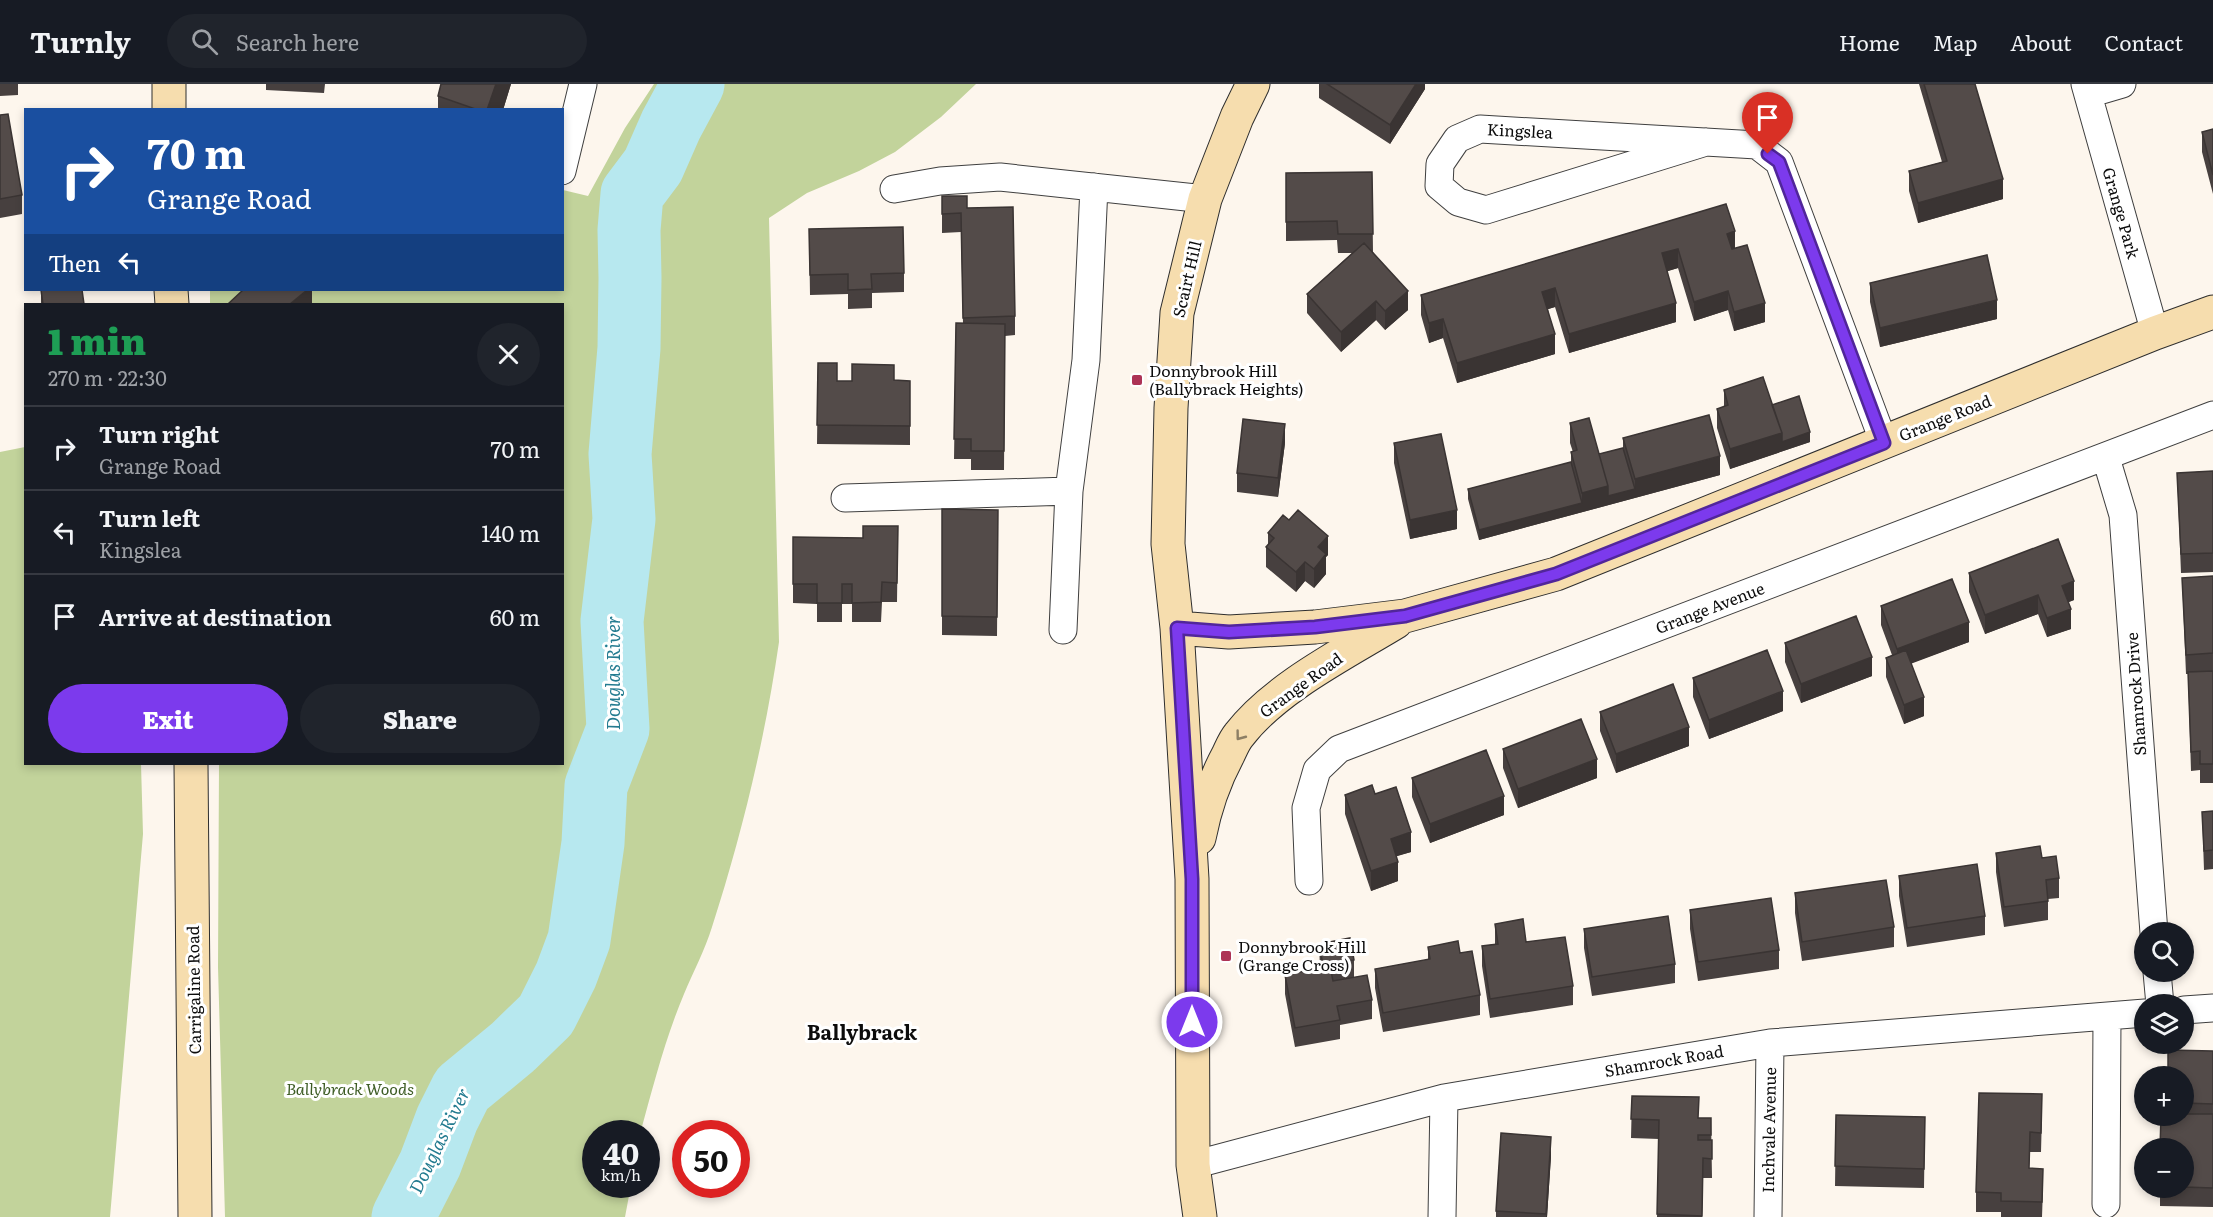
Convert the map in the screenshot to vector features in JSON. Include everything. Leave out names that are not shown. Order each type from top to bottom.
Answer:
[{"type":"main road","points":[[169,84],[169,108]]},
{"type":"main road","name":"Scairt Hill","points":[[1192,879],[1177,628],[1168,544],[1177,313],[1205,199],[1253,84]]},
{"type":"main road","name":"Grange Road","points":[[1177,628],[1229,632],[1315,627],[1405,616],[1556,574],[2155,333],[2213,312]]},
{"type":"main road","name":"Grange Road","points":[[1192,879],[1205,805],[1238,736],[1270,703],[1405,616]]},
{"type":"main road","name":"Carrigaline Road","points":[[191,765],[195,1217]]},
{"type":"main road","points":[[1192,879],[1193,1165],[1200,1217]]},
{"type":"street","points":[[564,163],[583,84]]},
{"type":"street","name":"Grange Park","points":[[2122,84],[2086,89],[2155,333]]},
{"type":"street","name":"Kingslea","points":[[1706,142],[1486,210],[1458,202],[1439,186],[1440,164],[1451,147],[1457,139],[1480,129],[1706,142],[1757,145],[1779,162],[1884,443]]},
{"type":"street","points":[[894,189],[940,181],[1000,177],[1205,199]]},
{"type":"street","points":[[1063,630],[1069,491],[1086,360],[1094,188]]},
{"type":"street","name":"Grange Avenue","points":[[1309,881],[1306,808],[1317,770],[1339,749],[2106,458],[2213,415]]},
{"type":"street","name":"Shamrock Drive","points":[[2106,458],[2123,515],[2153,922]]},
{"type":"street","points":[[845,498],[1069,491]]},
{"type":"street","points":[[2194,1009],[2213,1008]]},
{"type":"street","name":"Shamrock Road","points":[[1193,1165],[1444,1098],[1770,1043],[2134,1014]]},
{"type":"street","points":[[2106,1203],[2107,1017]]},
{"type":"street","name":"Inchvale Avenue","points":[[1768,1217],[1770,1043]]},
{"type":"street","points":[[1442,1217],[1444,1098]]},
{"type":"green space","name":"Ballybrack Woods","points":[[654,84],[976,84],[941,117],[895,152],[859,171],[807,193],[769,218],[779,642],[760,750],[733,857],[709,936],[671,1028],[644,1120],[582,1120],[582,1198],[629,1198],[625,1217],[225,1217],[218,967],[219,765],[564,765],[564,303],[210,303],[210,291],[564,291],[564,190],[588,196],[625,128]]},
{"type":"green space","points":[[24,447],[24,765],[141,765],[143,834],[110,1217],[0,1217],[0,452]]},
{"type":"building","points":[[441,84],[496,84],[488,108],[472,108],[438,96]]},
{"type":"building","points":[[1327,84],[1416,84],[1390,125]]},
{"type":"building","points":[[1924,84],[1975,84],[2003,179],[1918,203],[1909,171],[1947,161]]},
{"type":"building","points":[[8,114],[22,195],[0,199],[0,115]]},
{"type":"building","points":[[2213,129],[2213,175],[2202,132]]},
{"type":"building","points":[[1372,172],[1373,234],[1338,234],[1337,221],[1286,222],[1286,173]]},
{"type":"building","points":[[942,196],[967,196],[967,208],[1013,207],[1015,316],[963,318],[961,213],[942,214]]},
{"type":"building","points":[[1726,204],[1735,231],[1727,234],[1732,249],[1747,245],[1765,303],[1734,312],[1728,291],[1694,302],[1678,249],[1662,253],[1676,303],[1569,334],[1555,288],[1542,292],[1555,334],[1457,363],[1443,319],[1429,323],[1421,295]]},
{"type":"building","points":[[903,227],[904,273],[871,274],[872,289],[848,290],[848,274],[810,275],[809,229]]},
{"type":"building","points":[[1364,243],[1408,291],[1385,311],[1376,301],[1341,332],[1307,294]]},
{"type":"building","points":[[1987,255],[1997,300],[1880,328],[1870,283]]},
{"type":"building","points":[[41,291],[82,291],[84,303],[43,303]]},
{"type":"building","points":[[242,291],[306,291],[291,303],[229,303]]},
{"type":"building","points":[[956,323],[1005,324],[1004,451],[971,451],[971,439],[954,439]]},
{"type":"building","points":[[818,363],[837,363],[837,381],[852,381],[852,364],[894,365],[894,380],[910,381],[910,426],[817,425]]},
{"type":"building","points":[[1763,377],[1782,433],[1730,449],[1717,409],[1728,405],[1724,390]]},
{"type":"building","points":[[1799,396],[1810,432],[1782,442],[1782,433],[1772,405]]},
{"type":"building","points":[[1709,415],[1720,456],[1635,479],[1623,438]]},
{"type":"building","points":[[1589,418],[1608,486],[1582,493],[1571,452],[1577,450],[1570,423]]},
{"type":"building","points":[[1243,419],[1285,424],[1278,478],[1237,473]]},
{"type":"building","points":[[1441,434],[1457,510],[1410,520],[1394,443]]},
{"type":"building","points":[[1623,448],[1635,489],[1608,496],[1608,486],[1599,454]]},
{"type":"building","points":[[1571,462],[1582,503],[1479,530],[1468,489]]},
{"type":"building","points":[[2213,471],[2213,553],[2181,554],[2177,473]]},
{"type":"building","points":[[942,509],[998,510],[997,617],[942,616]]},
{"type":"building","points":[[1298,510],[1328,536],[1318,547],[1326,554],[1314,569],[1305,562],[1296,572],[1266,547],[1274,538],[1268,533],[1283,515],[1289,520]]},
{"type":"building","points":[[863,526],[898,526],[897,583],[882,582],[881,602],[852,603],[852,584],[842,584],[842,603],[817,603],[817,584],[793,584],[793,537],[863,538]]},
{"type":"building","points":[[2058,539],[2074,581],[2062,586],[2071,609],[2047,618],[2038,595],[1985,615],[1969,573]]},
{"type":"building","points":[[2213,576],[2213,653],[2186,655],[2182,578]]},
{"type":"building","points":[[1952,579],[1969,622],[1897,649],[1881,606]]},
{"type":"building","points":[[1856,616],[1872,657],[1801,684],[1785,643]]},
{"type":"building","points":[[1767,650],[1783,691],[1709,720],[1693,678]]},
{"type":"building","points":[[1906,650],[1924,697],[1904,705],[1886,658]]},
{"type":"building","points":[[2213,671],[2213,764],[2200,764],[2200,751],[2191,752],[2188,672]]},
{"type":"building","points":[[1673,684],[1689,727],[1616,754],[1600,712]]},
{"type":"building","points":[[1581,719],[1597,759],[1518,789],[1503,749]]},
{"type":"building","points":[[1486,750],[1504,796],[1430,824],[1412,778]]},
{"type":"building","points":[[1372,785],[1375,794],[1396,787],[1411,832],[1391,839],[1398,862],[1371,871],[1345,795]]},
{"type":"building","points":[[2213,811],[2213,850],[2204,851],[2202,812]]},
{"type":"building","points":[[2040,846],[2042,858],[2056,856],[2059,878],[2046,880],[2048,901],[2004,907],[1996,853]]},
{"type":"building","points":[[1977,864],[1985,916],[1907,928],[1899,876]]},
{"type":"building","points":[[1886,880],[1894,927],[1802,942],[1795,893]]},
{"type":"building","points":[[1771,898],[1779,950],[1698,962],[1690,910]]},
{"type":"building","points":[[1668,916],[1675,964],[1592,977],[1584,929]]},
{"type":"building","points":[[1523,919],[1526,942],[1565,937],[1573,986],[1490,999],[1482,946],[1498,944],[1495,924]]},
{"type":"building","points":[[1350,938],[1354,960],[1323,965],[1319,944]]},
{"type":"building","points":[[1458,941],[1460,953],[1472,951],[1480,995],[1383,1013],[1375,969],[1430,959],[1428,947]]},
{"type":"building","points":[[1330,966],[1333,981],[1367,975],[1372,1000],[1337,1006],[1340,1020],[1295,1028],[1285,975]]},
{"type":"building","points":[[2213,1051],[2213,1104],[2194,1103],[2194,1066],[2168,1066],[2168,1054]]},
{"type":"building","points":[[1979,1093],[2042,1094],[2041,1133],[2030,1132],[2029,1168],[2043,1169],[2042,1202],[2001,1201],[2001,1193],[1976,1192]]},
{"type":"building","points":[[1632,1096],[1699,1097],[1698,1118],[1711,1118],[1711,1135],[1698,1135],[1698,1140],[1712,1140],[1712,1159],[1703,1158],[1702,1216],[1657,1214],[1659,1120],[1631,1119]]},
{"type":"building","points":[[2194,1114],[2213,1114],[2213,1188],[2194,1187],[2194,1138],[2160,1138],[2161,1126],[2194,1126]]},
{"type":"building","points":[[1836,1115],[1925,1117],[1924,1169],[1835,1166]]},
{"type":"building","points":[[1501,1133],[1551,1137],[1546,1214],[1496,1211]]},
{"type":"waterway","name":"Douglas River","points":[[403,1217],[430,1164],[447,1119],[462,1089],[513,1047],[546,1015],[566,975],[579,940],[593,843],[596,786],[618,729],[612,621],[624,519],[620,454],[629,348],[629,230],[632,194],[653,166],[693,84]]},
{"type":"place","name":"Donnybrook Hill (Ballybrack Heights)","points":[[1137,380]]},
{"type":"place","name":"Donnybrook Hill (Grange Cross)","points":[[1226,956]]},
{"type":"district","name":"Ballybrack","points":[[862,1033]]},
{"type":"route","points":[[1192,1022],[1192,879],[1177,628],[1229,632],[1315,627],[1405,616],[1556,574],[1884,443],[1779,162],[1768,154]]}]
